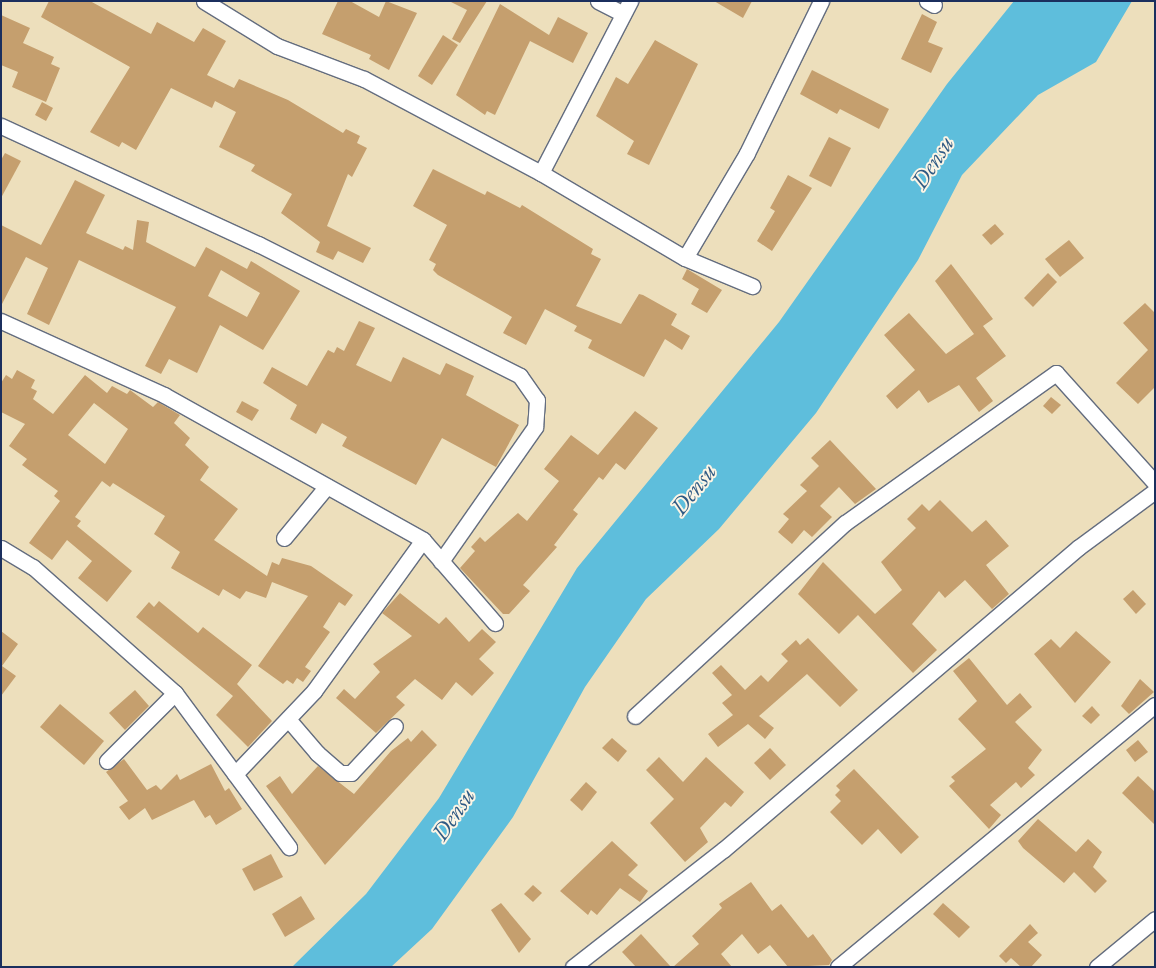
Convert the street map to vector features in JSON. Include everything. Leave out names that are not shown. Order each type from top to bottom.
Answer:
[{"type":"street","points":[[204,1],[278,46],[364,79],[541,173],[685,258],[752,286]]},
{"type":"street","points":[[541,173],[627,7],[598,1]]},
{"type":"street","points":[[685,258],[747,153],[822,1]]},
{"type":"street","points":[[1,126],[258,244],[520,376],[537,400],[535,427],[442,561]]},
{"type":"street","points":[[1,321],[164,396],[423,540],[494,622]]},
{"type":"street","points":[[635,716],[845,523],[1056,373],[1155,483]]},
{"type":"street","points":[[284,538],[327,486]]},
{"type":"street","points":[[573,967],[723,850],[1079,547],[1155,491]]},
{"type":"street","points":[[235,774],[320,684],[423,540]]},
{"type":"street","points":[[1,548],[33,567],[175,693],[289,847]]},
{"type":"street","points":[[107,761],[175,693]]},
{"type":"street","points":[[838,967],[1155,705]]},
{"type":"street","points":[[288,720],[317,753],[340,772],[351,773],[395,726]]},
{"type":"street","points":[[1097,967],[1155,919]]},
{"type":"water","name":"Densu","points":[[1014,1],[1132,1],[1096,62],[1038,95],[962,175],[918,260],[816,413],[719,529],[646,599],[585,687],[513,817],[432,929],[391,967],[292,967],[366,894],[439,798],[577,568],[779,322],[947,84]]},
{"type":"building","points":[[49,1],[90,1],[151,34],[157,22],[194,42],[203,28],[226,41],[207,75],[234,88],[239,79],[288,100],[343,133],[346,129],[360,136],[357,143],[367,148],[352,177],[348,174],[327,226],[371,248],[363,263],[338,251],[333,260],[316,252],[320,242],[281,213],[292,194],[251,171],[255,165],[219,147],[236,112],[215,101],[212,108],[171,88],[136,150],[122,142],[119,147],[90,132],[130,67],[41,17]]},
{"type":"building","points":[[338,1],[350,1],[379,17],[386,1],[417,13],[389,70],[369,59],[371,55],[322,34]]},
{"type":"building","points":[[449,1],[487,1],[460,43],[452,39],[467,10]]},
{"type":"building","points":[[714,1],[752,1],[743,18]]},
{"type":"building","points":[[500,4],[549,35],[558,17],[588,33],[573,63],[530,41],[495,115],[487,111],[485,115],[456,95]]},
{"type":"building","points":[[922,14],[937,22],[928,42],[943,48],[931,73],[901,59]]},
{"type":"building","points":[[1,15],[30,28],[23,43],[54,57],[51,64],[60,68],[46,102],[12,87],[18,72],[1,65]]},
{"type":"building","points":[[443,35],[458,45],[432,85],[418,76]]},
{"type":"building","points":[[655,40],[698,64],[649,165],[627,154],[634,141],[596,116],[616,77],[628,84]]},
{"type":"building","points":[[812,70],[889,109],[879,129],[840,109],[837,114],[800,94]]},
{"type":"building","points":[[42,102],[53,108],[46,121],[35,115]]},
{"type":"building","points":[[829,137],[851,148],[831,187],[809,176]]},
{"type":"building","points":[[5,153],[21,161],[1,198],[1,160]]},
{"type":"building","points":[[433,169],[485,195],[487,191],[520,208],[522,205],[593,249],[591,254],[601,259],[576,306],[621,324],[639,294],[643,295],[677,314],[671,325],[690,336],[682,350],[665,339],[644,377],[588,348],[592,340],[574,331],[577,326],[545,309],[526,345],[503,333],[512,317],[438,275],[433,270],[436,264],[429,260],[447,225],[413,206]]},
{"type":"building","points":[[788,175],[812,188],[772,251],[757,241],[775,211],[770,208]]},
{"type":"building","points":[[75,180],[105,195],[86,233],[123,250],[125,246],[133,250],[137,220],[149,222],[146,242],[195,267],[206,247],[247,269],[251,261],[300,291],[263,350],[220,325],[197,373],[169,359],[161,374],[145,366],[176,307],[79,260],[49,325],[27,314],[48,268],[26,257],[1,306],[1,225],[41,245]],"holes":[[[221,270],[260,293],[247,317],[208,296]]]},
{"type":"building","points":[[995,224],[1004,234],[991,245],[982,235]]},
{"type":"building","points":[[1069,240],[1084,258],[1060,277],[1045,259]]},
{"type":"building","points":[[951,264],[993,319],[983,326],[1006,356],[976,378],[993,401],[979,412],[959,385],[928,403],[919,390],[897,409],[886,396],[915,370],[884,335],[909,313],[946,354],[974,334],[935,281]]},
{"type":"building","points":[[687,269],[722,290],[707,313],[691,304],[699,289],[682,279]]},
{"type":"building","points":[[1048,273],[1057,282],[1033,307],[1024,298]]},
{"type":"building","points":[[1145,303],[1155,313],[1155,387],[1138,404],[1116,383],[1148,350],[1123,323]]},
{"type":"building","points":[[359,321],[375,328],[356,365],[391,382],[403,357],[440,375],[446,363],[474,376],[466,395],[519,425],[496,467],[442,438],[416,485],[342,446],[347,437],[322,423],[316,434],[290,419],[297,405],[263,383],[272,367],[307,386],[328,350],[334,353],[337,347],[344,351]]},
{"type":"building","points":[[17,370],[35,380],[31,388],[37,391],[33,399],[53,414],[85,375],[107,393],[112,386],[127,394],[130,390],[153,407],[158,402],[180,415],[174,423],[190,438],[185,445],[209,467],[200,480],[238,509],[214,540],[267,576],[272,562],[279,565],[282,558],[311,566],[353,595],[345,606],[339,602],[323,627],[330,632],[305,667],[311,671],[303,682],[297,678],[293,684],[287,680],[283,684],[258,666],[308,596],[272,582],[266,598],[246,591],[240,599],[223,589],[219,596],[171,568],[180,552],[154,534],[165,516],[113,483],[110,487],[102,481],[75,517],[81,521],[77,526],[132,571],[107,602],[78,578],[92,561],[67,540],[52,560],[29,543],[60,501],[54,496],[58,491],[22,465],[27,459],[9,446],[25,424],[1,412],[1,383],[6,375],[12,379]],"holes":[[[94,403],[128,429],[105,464],[68,435]]]},
{"type":"building","points":[[1051,397],[1061,405],[1052,414],[1043,406]]},
{"type":"building","points":[[242,401],[259,410],[252,421],[236,412]]},
{"type":"building","points":[[635,411],[658,428],[625,470],[616,463],[603,480],[599,477],[573,510],[578,514],[554,545],[557,547],[523,585],[530,591],[509,614],[503,614],[460,568],[475,551],[471,547],[480,537],[485,542],[518,513],[527,521],[559,481],[544,469],[571,435],[598,455]]},
{"type":"building","points":[[830,440],[876,489],[855,504],[839,487],[820,506],[832,517],[812,537],[804,530],[792,544],[778,532],[789,519],[783,514],[807,491],[800,485],[819,466],[811,458]]},
{"type":"building","points":[[940,500],[972,532],[986,520],[1009,546],[986,565],[1009,594],[992,609],[965,580],[945,598],[939,591],[912,624],[937,650],[913,673],[858,615],[839,634],[798,594],[823,562],[875,614],[902,590],[881,562],[916,528],[907,519],[922,504],[929,511]]},
{"type":"building","points":[[1133,590],[1146,604],[1136,614],[1123,599]]},
{"type":"building","points":[[400,593],[439,624],[446,617],[469,642],[482,629],[496,642],[479,659],[494,673],[472,696],[456,682],[442,700],[415,679],[396,697],[405,705],[376,733],[336,698],[344,689],[355,699],[380,672],[373,664],[412,636],[382,613]]},
{"type":"building","points":[[159,601],[198,633],[203,627],[252,665],[237,684],[272,721],[248,747],[216,715],[233,696],[136,617],[149,602],[154,607]]},
{"type":"building","points":[[1,631],[18,644],[2,666],[16,676],[1,696]]},
{"type":"building","points":[[1076,631],[1111,662],[1075,703],[1034,654],[1051,639],[1060,648]]},
{"type":"building","points":[[808,638],[858,690],[840,707],[807,674],[759,716],[774,728],[765,739],[748,724],[718,747],[708,734],[733,715],[722,703],[732,695],[712,673],[721,665],[745,690],[761,675],[768,682],[788,661],[781,654],[796,640],[800,645]]},
{"type":"building","points":[[969,658],[1007,705],[1020,693],[1032,707],[1015,722],[1042,750],[1028,768],[1035,775],[1021,788],[1016,782],[990,805],[1001,815],[989,829],[949,786],[955,781],[951,777],[986,749],[958,719],[977,701],[953,671]]},
{"type":"building","points":[[1140,679],[1154,692],[1129,714],[1121,706]]},
{"type":"building","points":[[135,690],[149,706],[125,730],[109,713]]},
{"type":"building","points":[[60,704],[104,741],[84,765],[40,727]]},
{"type":"building","points":[[1092,706],[1100,715],[1091,724],[1082,716]]},
{"type":"building","points":[[422,730],[437,745],[325,865],[266,786],[280,776],[292,794],[318,766],[354,794],[391,751],[408,738],[411,742]]},
{"type":"building","points":[[612,738],[627,751],[618,762],[602,748]]},
{"type":"building","points":[[1138,740],[1148,752],[1135,762],[1126,750]]},
{"type":"building","points":[[770,748],[786,765],[770,780],[754,763]]},
{"type":"building","points":[[659,757],[683,782],[706,757],[744,792],[731,807],[725,802],[700,828],[708,842],[685,862],[650,823],[674,799],[646,770]]},
{"type":"building","points":[[124,759],[147,790],[156,785],[161,790],[177,774],[180,780],[211,764],[225,791],[229,788],[242,809],[216,825],[210,815],[205,818],[194,800],[152,820],[145,808],[129,820],[119,807],[128,801],[106,772]]},
{"type":"building","points":[[854,769],[919,837],[901,854],[878,829],[862,845],[830,812],[841,801],[835,795],[840,790],[836,786]]},
{"type":"building","points":[[1138,776],[1155,792],[1155,825],[1122,793]]},
{"type":"building","points":[[586,782],[597,792],[582,811],[570,800]]},
{"type":"building","points":[[1038,819],[1076,852],[1088,839],[1102,852],[1093,867],[1107,881],[1095,893],[1074,872],[1064,883],[1023,848],[1018,841]]},
{"type":"building","points":[[612,841],[638,865],[628,875],[648,891],[640,902],[620,888],[597,915],[591,910],[588,915],[560,891]]},
{"type":"building","points":[[271,854],[283,877],[254,891],[242,869]]},
{"type":"building","points":[[751,882],[772,911],[781,904],[808,938],[813,934],[832,960],[829,965],[788,967],[770,945],[758,954],[742,934],[721,954],[732,967],[673,967],[699,944],[692,936],[722,908],[719,904]]},
{"type":"building","points":[[533,885],[542,893],[533,902],[524,894]]},
{"type":"building","points":[[301,896],[315,919],[285,937],[272,914]]},
{"type":"building","points":[[501,903],[531,939],[519,953],[491,910]]},
{"type":"building","points":[[943,903],[970,927],[959,938],[933,914]]},
{"type":"building","points":[[1030,924],[1038,933],[1028,942],[1042,955],[1031,967],[1021,967],[1011,958],[1006,963],[999,956]]},
{"type":"building","points":[[641,934],[671,967],[636,967],[622,952]]}]
